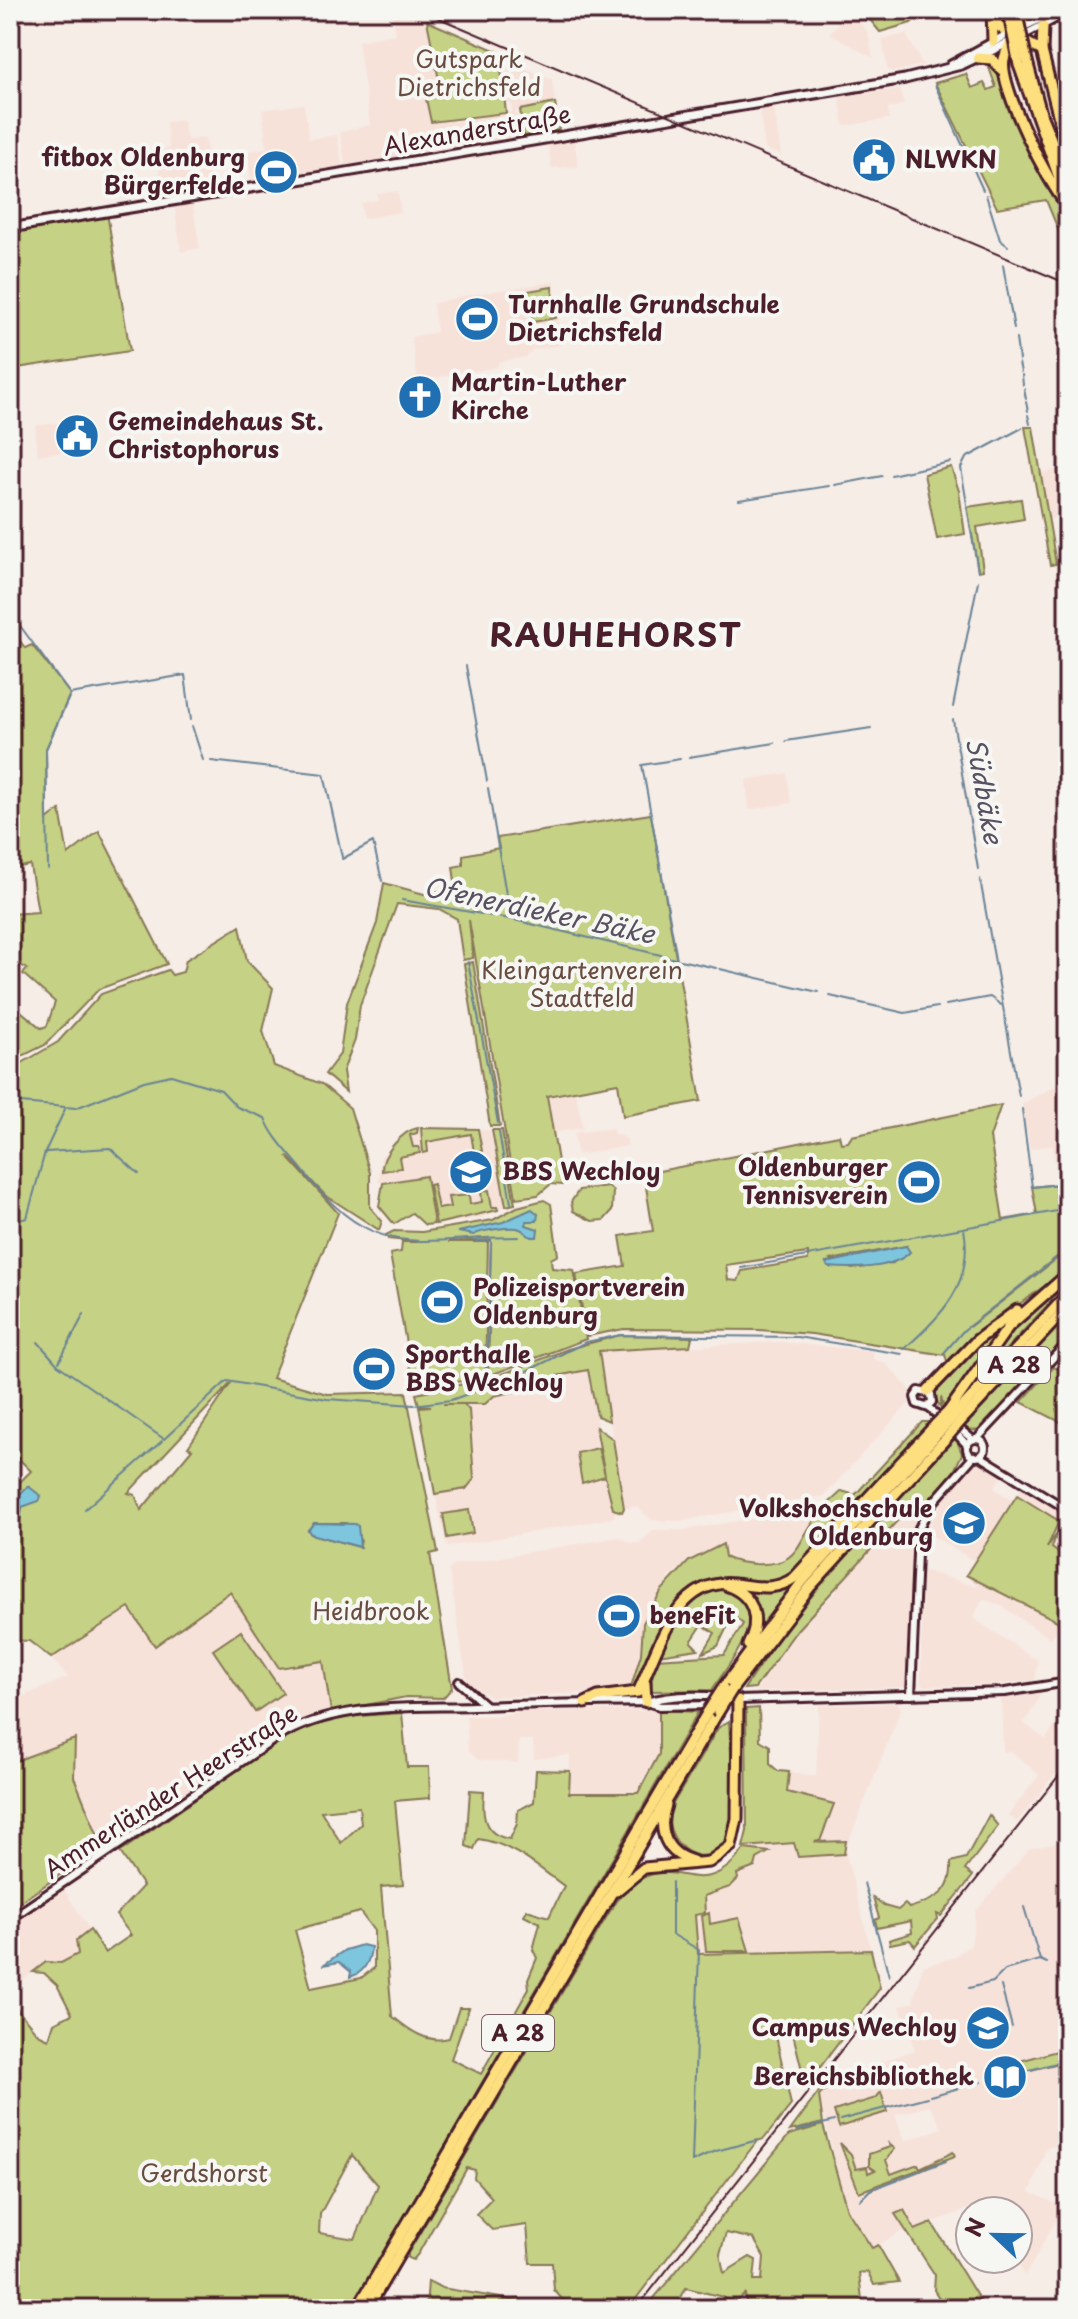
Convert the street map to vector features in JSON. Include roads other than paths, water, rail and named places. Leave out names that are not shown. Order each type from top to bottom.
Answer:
[{"type":"highway","points":[[1008,10],[1046,149],[1068,203]]},
{"type":"highway","points":[[1016,10],[1023,63],[1068,180]]},
{"type":"highway","points":[[1002,70],[1032,10],[1044,22],[1042,51],[1068,154]]},
{"type":"highway","points":[[993,15],[1042,51]]},
{"type":"highway","points":[[993,15],[993,41]]},
{"type":"highway","points":[[978,58],[992,59],[1002,70],[1022,126],[1068,203]]},
{"type":"highway","points":[[928,1391],[983,1335],[1068,1274]]},
{"type":"highway","name":"A 28","points":[[954,1417],[1068,1294]]},
{"type":"highway","points":[[954,1417],[994,1344],[1031,1303]]},
{"type":"highway","name":"A 28","points":[[367,2309],[395,2251],[743,1660],[802,1582],[942,1429],[1068,1307]]},
{"type":"highway","points":[[585,1703],[598,1697],[635,1695],[657,1645],[689,1597],[707,1585],[770,1588],[794,1578],[942,1429]]},
{"type":"highway","name":"A 28","points":[[728,1688],[942,1429]]},
{"type":"highway","points":[[725,1584],[743,1594],[754,1611],[754,1631],[743,1660]]},
{"type":"highway","points":[[644,1676],[646,1702]]},
{"type":"highway","points":[[605,1903],[644,1868],[709,1862],[731,1846],[736,1828],[738,1700]]},
{"type":"highway","name":"A 28","points":[[395,2251],[605,1903],[712,1713]]},
{"type":"highway","points":[[673,1786],[662,1823],[665,1841],[685,1859],[709,1862]]},
{"type":"highway","name":"A 28","points":[[357,2309],[388,2264]]},
{"type":"main road","name":"Alexanderstraße","points":[[950,66],[993,41],[1018,34]]},
{"type":"main road","name":"Alexanderstraße","points":[[10,228],[884,82],[978,58],[1018,34]]},
{"type":"street","name":"Alexanderstraße","points":[[1044,22],[1059,10]]},
{"type":"street","name":"Alexanderstraße","points":[[1018,34],[1068,12]]},
{"type":"street","points":[[911,1695],[918,1533],[926,1512],[992,1426],[1068,1342]]},
{"type":"street","points":[[929,1404],[918,1406],[915,1397],[919,1391],[928,1391],[929,1404],[992,1461],[1060,1505],[1068,1515]]},
{"type":"street","points":[[459,1682],[485,1705]]},
{"type":"street","name":"Ammerländer Heerstraße","points":[[10,1919],[296,1727],[353,1711],[646,1702],[660,1698],[720,1697],[738,1700],[1005,1692],[1068,1682]]},
{"type":"water","points":[[532,1209],[538,1214],[537,1221],[527,1221],[526,1225],[538,1229],[537,1237],[516,1228],[474,1235],[458,1232],[503,1222]]},
{"type":"water","points":[[906,1246],[910,1252],[884,1265],[838,1268],[828,1267],[826,1263]]},
{"type":"water","points":[[28,1486],[41,1496],[39,1501],[22,1507],[20,1521],[13,1532],[15,1549],[11,1554],[10,1504]]},
{"type":"water","points":[[314,1523],[355,1524],[358,1526],[360,1547],[311,1534],[308,1530]]},
{"type":"water","points":[[362,1945],[371,1947],[369,1957],[363,1969],[355,1975],[350,1977],[351,1972],[339,1962],[323,1965],[345,1950]]},
{"type":"waterway","name":"Südbäke","points":[[935,85],[983,190]]},
{"type":"waterway","name":"Südbäke","points":[[986,195],[1000,240],[1008,246]]},
{"type":"waterway","name":"Südbäke","points":[[1003,265],[1014,329]]},
{"type":"waterway","name":"Südbäke","points":[[1016,339],[1019,360]]},
{"type":"waterway","name":"Südbäke","points":[[1019,363],[1021,372]]},
{"type":"waterway","name":"Südbäke","points":[[1022,375],[1023,385]]},
{"type":"waterway","name":"Südbäke","points":[[1024,389],[1026,399]]},
{"type":"waterway","name":"Südbäke","points":[[1026,402],[1028,411]]},
{"type":"waterway","name":"Südbäke","points":[[1028,415],[1030,424]]},
{"type":"waterway","name":"Südbäke","points":[[978,571],[961,468],[966,458],[1022,428]]},
{"type":"waterway","points":[[891,475],[950,462]]},
{"type":"waterway","points":[[835,485],[882,476]]},
{"type":"waterway","points":[[739,500],[829,486]]},
{"type":"waterway","name":"Südbäke","points":[[953,707],[978,581]]},
{"type":"waterway","points":[[10,612],[70,694],[185,675],[191,720]]},
{"type":"waterway","points":[[466,666],[487,781]]},
{"type":"waterway","points":[[48,869],[46,749],[70,695]]},
{"type":"waterway","name":"Südbäke","points":[[953,720],[978,869]]},
{"type":"waterway","name":"Ofenerdieker Bäke","points":[[192,726],[203,760]]},
{"type":"waterway","points":[[786,741],[871,728]]},
{"type":"waterway","points":[[689,757],[775,743]]},
{"type":"waterway","points":[[677,959],[642,765],[680,759]]},
{"type":"waterway","name":"Ofenerdieker Bäke","points":[[211,761],[324,774],[342,857]]},
{"type":"waterway","points":[[488,788],[510,918]]},
{"type":"waterway","name":"Ofenerdieker Bäke","points":[[342,859],[373,842],[382,881]]},
{"type":"waterway","name":"Südbäke","points":[[980,879],[1019,1096]]},
{"type":"waterway","name":"Ofenerdieker Bäke","points":[[402,900],[510,919],[669,957]]},
{"type":"waterway","name":"Ofenerdieker Bäke","points":[[671,958],[716,968]]},
{"type":"waterway","points":[[468,962],[498,1123]]},
{"type":"waterway","name":"Ofenerdieker Bäke","points":[[720,969],[818,992]]},
{"type":"waterway","name":"Ofenerdieker Bäke","points":[[830,996],[905,1013],[937,1007]]},
{"type":"waterway","points":[[946,1005],[990,997],[1001,1005]]},
{"type":"waterway","points":[[10,1095],[21,1103],[76,1108],[144,1081],[171,1075],[221,1090],[237,1107],[265,1118],[282,1146],[330,1201],[354,1221],[378,1233],[426,1241],[519,1237]]},
{"type":"waterway","points":[[10,1222],[27,1218],[45,1152],[65,1109]]},
{"type":"waterway","name":"Ofenerdieker Bäke","points":[[1022,1109],[1032,1187],[1068,1183]]},
{"type":"waterway","points":[[499,1132],[511,1203]]},
{"type":"waterway","points":[[46,1152],[110,1148],[139,1174]]},
{"type":"waterway","points":[[741,1268],[1068,1209]]},
{"type":"waterway","points":[[904,1349],[931,1324],[952,1297],[964,1266],[964,1229]]},
{"type":"waterway","points":[[474,1241],[491,1241],[487,1374]]},
{"type":"waterway","points":[[943,1354],[964,1330],[1068,1249]]},
{"type":"waterway","points":[[59,1362],[84,1314]]},
{"type":"waterway","points":[[38,1342],[58,1365],[164,1439],[227,1381],[327,1399],[414,1405],[451,1400],[517,1376],[586,1342],[621,1335],[797,1337],[902,1354]]},
{"type":"waterway","points":[[85,1509],[162,1441]]},
{"type":"waterway","points":[[672,1882],[672,1934],[699,1950],[692,2162],[716,2151],[758,2140]]},
{"type":"waterway","points":[[864,1883],[889,1976]]},
{"type":"waterway","points":[[1024,1907],[1040,1960],[1047,1963]]},
{"type":"waterway","points":[[969,1988],[993,1982],[1005,1970],[1040,1960]]},
{"type":"waterway","points":[[1001,1986],[1012,2027]]},
{"type":"waterway","points":[[1018,2073],[1068,2060]]},
{"type":"waterway","points":[[930,2096],[981,2082]]},
{"type":"waterway","points":[[840,2120],[927,2097]]},
{"type":"waterway","points":[[796,2131],[834,2121]]},
{"type":"waterway","points":[[860,2200],[870,2190],[946,2161]]},
{"type":"railway","points":[[420,10],[1068,284]]},
{"type":"railway","points":[[636,2309],[1068,1764]]},
{"type":"place","name":"NLWKN","points":[[874,160]]},
{"type":"place","name":"fitbox Oldenburg Bürgerfelde","points":[[276,172]]},
{"type":"place","name":"Turnhalle Grundschule Dietrichsfeld","points":[[477,319]]},
{"type":"place","name":"Martin-Luther Kirche","points":[[420,397]]},
{"type":"place","name":"Gemeindehaus St. Christophorus","points":[[77,436]]},
{"type":"place","name":"BBS Wechloy","points":[[471,1172]]},
{"type":"place","name":"Oldenburger Tennisverein","points":[[919,1182]]},
{"type":"place","name":"Polizeisportverein Oldenburg","points":[[442,1302]]},
{"type":"place","name":"Sporthalle BBS Wechloy","points":[[374,1369]]},
{"type":"place","name":"Volkshochschule Oldenburg","points":[[964,1523]]},
{"type":"place","name":"beneFit","points":[[619,1616]]},
{"type":"place","name":"Campus Wechloy","points":[[988,2028]]},
{"type":"place","name":"Bereichsbibliothek","points":[[1005,2077]]},
{"type":"district","name":"RAUHEHORST","points":[[616,636]]},
{"type":"park label","name":"Gutspark Dietrichsfeld","points":[[469,74]]},
{"type":"park label","name":"Kleingartenverein Stadtfeld","points":[[582,985]]},
{"type":"park label","name":"Heidbrook","points":[[371,1612]]},
{"type":"park label","name":"Gerdshorst","points":[[204,2174]]}]
